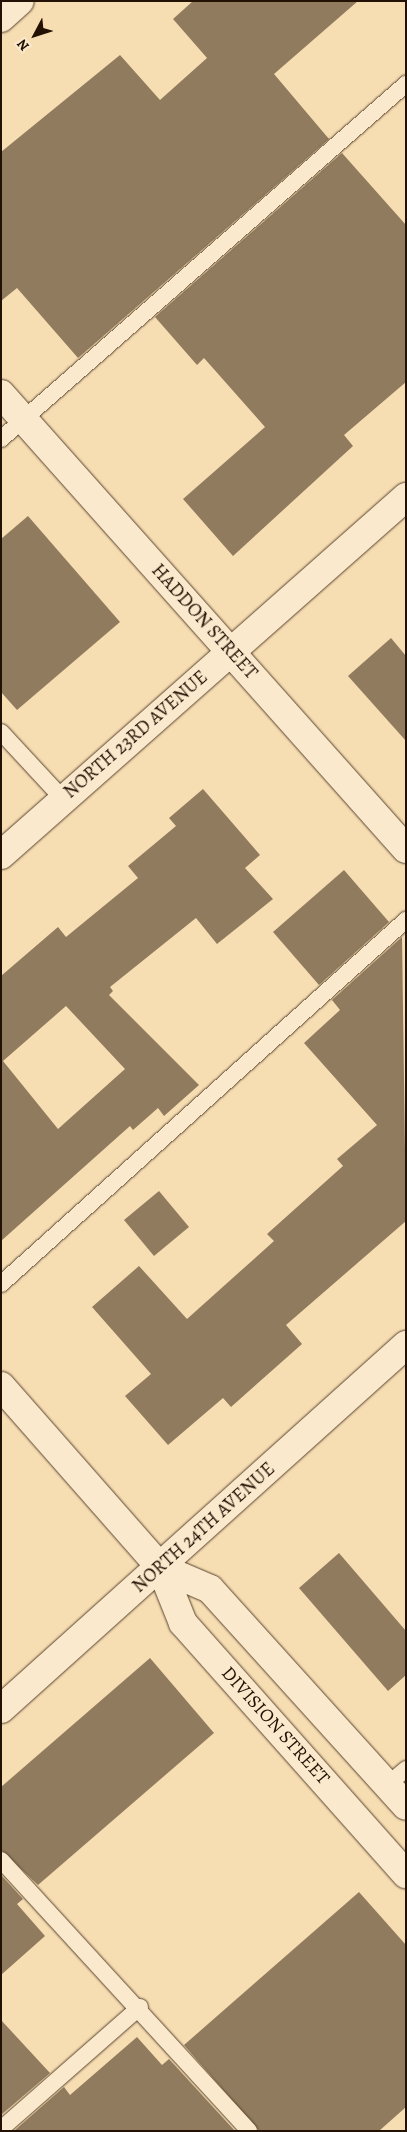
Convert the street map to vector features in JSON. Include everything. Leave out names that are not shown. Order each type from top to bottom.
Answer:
[{"type":"street","points":[[1,18],[20,1]]},
{"type":"street","name":"HADDON STREET","points":[[1,394],[406,849]]},
{"type":"street","name":"NORTH 23RD AVENUE","points":[[1,854],[406,497]]},
{"type":"street","name":"NORTH 24TH AVENUE","points":[[1,1710],[161,1568],[406,1345]]},
{"type":"street","name":"DIVISION STREET","points":[[1,1386],[161,1568],[183,1623],[406,1874]]},
{"type":"street","name":"DIVISION STREET","points":[[161,1568],[210,1588],[397,1777],[406,1806]]},
{"type":"lane","points":[[1,440],[406,84]]},
{"type":"lane","points":[[1,732],[63,800]]},
{"type":"lane","points":[[1,1284],[406,920]]},
{"type":"lane","points":[[1,1860],[140,2007],[249,2131]]},
{"type":"lane","points":[[1,2129],[140,2007]]},
{"type":"building","points":[[193,1],[358,1],[274,74],[329,139],[78,358],[17,288],[1,301],[1,152],[120,55],[160,100],[207,58],[173,19]]},
{"type":"building","points":[[342,153],[406,225],[406,382],[344,435],[353,446],[233,556],[183,499],[265,427],[204,358],[197,365],[155,317]]},
{"type":"building","points":[[28,516],[120,622],[17,710],[1,692],[1,539]]},
{"type":"building","points":[[391,638],[406,656],[406,741],[348,676]]},
{"type":"building","points":[[203,789],[260,855],[245,868],[273,899],[217,944],[196,918],[110,987],[113,991],[109,995],[199,1085],[164,1116],[158,1108],[133,1130],[130,1126],[1,1241],[1,976],[58,927],[66,937],[138,878],[128,866],[176,826],[169,818]],"holes":[[[66,1006],[125,1069],[58,1129],[3,1061]]]},
{"type":"building","points":[[344,870],[389,922],[319,985],[273,932]]},
{"type":"building","points":[[402,937],[406,1221],[286,1325],[302,1344],[231,1407],[223,1398],[168,1445],[125,1396],[151,1374],[92,1307],[139,1266],[187,1319],[274,1241],[267,1234],[343,1166],[337,1159],[377,1125],[304,1043],[340,1010],[332,1000]]},
{"type":"building","points":[[159,1191],[189,1227],[154,1256],[124,1220]]},
{"type":"building","points":[[339,1553],[406,1631],[406,1675],[388,1691],[299,1588]]},
{"type":"building","points":[[150,1658],[214,1733],[38,1885],[1,1850],[1,1787]]},
{"type":"building","points":[[1,1875],[23,1899],[17,1904],[45,1936],[1,1975]]},
{"type":"building","points":[[359,1892],[406,1945],[406,2107],[379,2131],[259,2131],[184,2045]]},
{"type":"building","points":[[1,2020],[50,2073],[1,2115]]},
{"type":"building","points":[[137,2037],[162,2065],[169,2059],[235,2131],[14,2131],[64,2087],[70,2095]]}]
